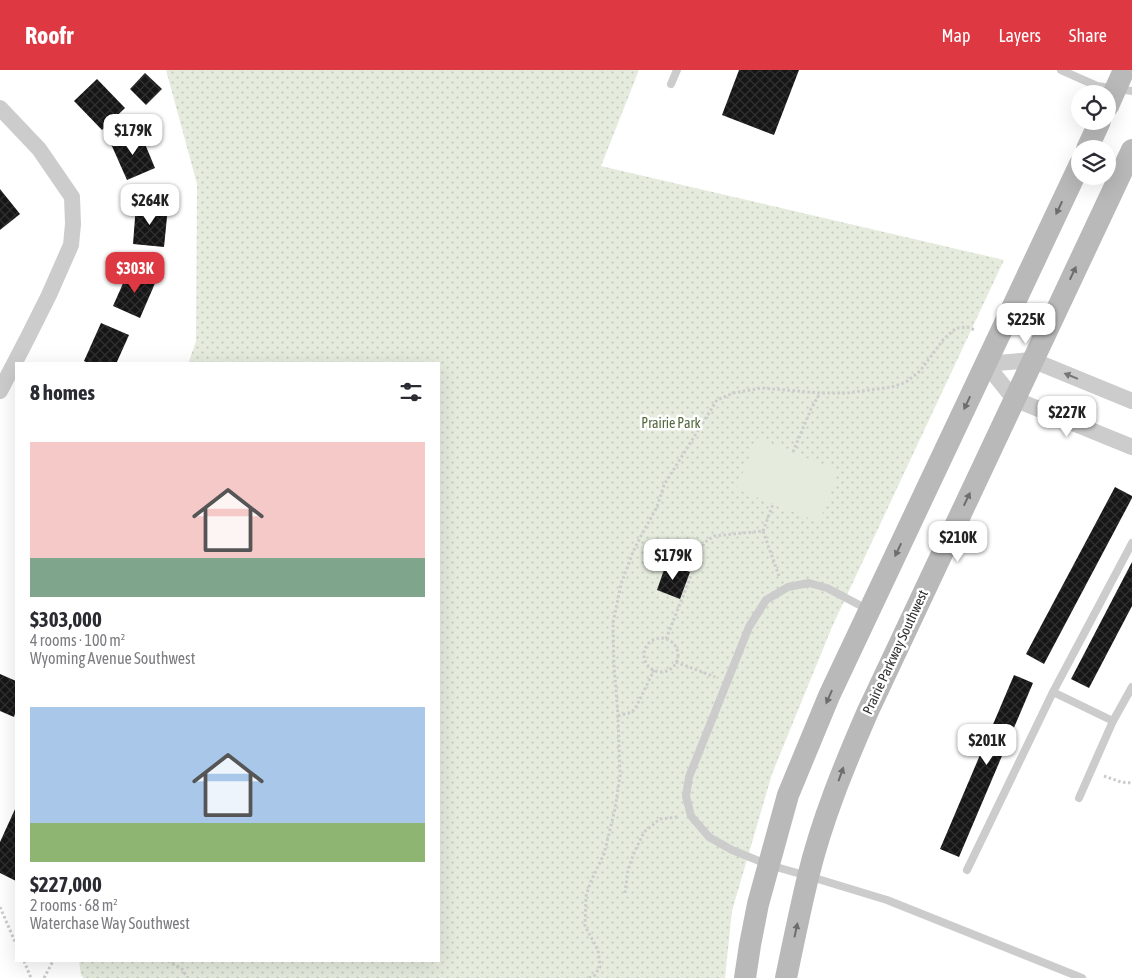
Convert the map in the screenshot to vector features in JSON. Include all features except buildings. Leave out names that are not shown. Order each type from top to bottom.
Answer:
[{"type":"street","points":[[0,108],[39,149],[72,197],[73,224],[71,245],[15,362]]},
{"type":"street","name":"Prairie Parkway Southwest","points":[[786,978],[808,876],[826,815],[847,758],[1132,150]]},
{"type":"street","points":[[745,978],[758,904],[788,795],[829,696],[1071,183]]},
{"type":"street","points":[[986,364],[1032,360],[1132,401]]},
{"type":"street","points":[[0,391],[15,362]]},
{"type":"street","points":[[986,364],[1014,399],[1132,447]]},
{"type":"lane","points":[[671,84],[677,70]]},
{"type":"lane","points":[[1061,70],[1097,86],[1120,89]]},
{"type":"lane","points":[[967,870],[1053,692],[1132,543]]},
{"type":"lane","points":[[870,610],[827,588],[809,583],[788,586],[766,600],[749,626],[689,777],[686,796],[691,816],[709,837],[732,850],[769,865],[887,900],[1082,978]]},
{"type":"lane","points":[[1079,798],[1113,721],[1132,687]]},
{"type":"lane","points":[[1053,692],[1113,721]]},
{"type":"path","points":[[589,978],[594,976],[600,967],[598,950],[585,926],[586,896],[604,854],[615,809],[620,776],[614,666],[614,623],[621,584],[633,552],[657,507],[664,485],[717,400],[733,393],[762,388],[820,393],[847,393],[892,387],[906,382],[920,371],[943,340],[956,328],[967,327],[975,330]]},
{"type":"path","points":[[793,452],[811,409],[820,393]]},
{"type":"path","points":[[773,504],[762,531],[778,576],[785,589]]},
{"type":"path","points":[[666,639],[704,543],[714,536],[762,531]]},
{"type":"path","points":[[666,639],[673,643],[678,653],[672,668],[661,672],[654,670],[647,664],[644,653],[648,644],[653,640],[666,639]]},
{"type":"path","points":[[676,662],[727,682]]},
{"type":"path","points":[[618,716],[632,712],[636,707],[654,670]]},
{"type":"path","points":[[1091,771],[1121,782],[1132,783]]},
{"type":"path","points":[[625,893],[628,870],[644,832],[660,818],[691,816]]},
{"type":"path","points":[[0,907],[15,942]]},
{"type":"path","points":[[24,962],[31,978]]},
{"type":"path","points":[[44,978],[52,962]]},
{"type":"path","points":[[170,962],[182,970],[188,978]]},
{"type":"green space","name":"Prairie Park","points":[[166,70],[639,70],[601,166],[1004,260],[832,627],[772,774],[732,911],[725,978],[84,978],[81,975],[79,962],[440,962],[440,362],[189,362],[196,341],[197,184]]},
{"type":"green space","points":[[757,438],[839,471],[819,522],[736,489]]}]
